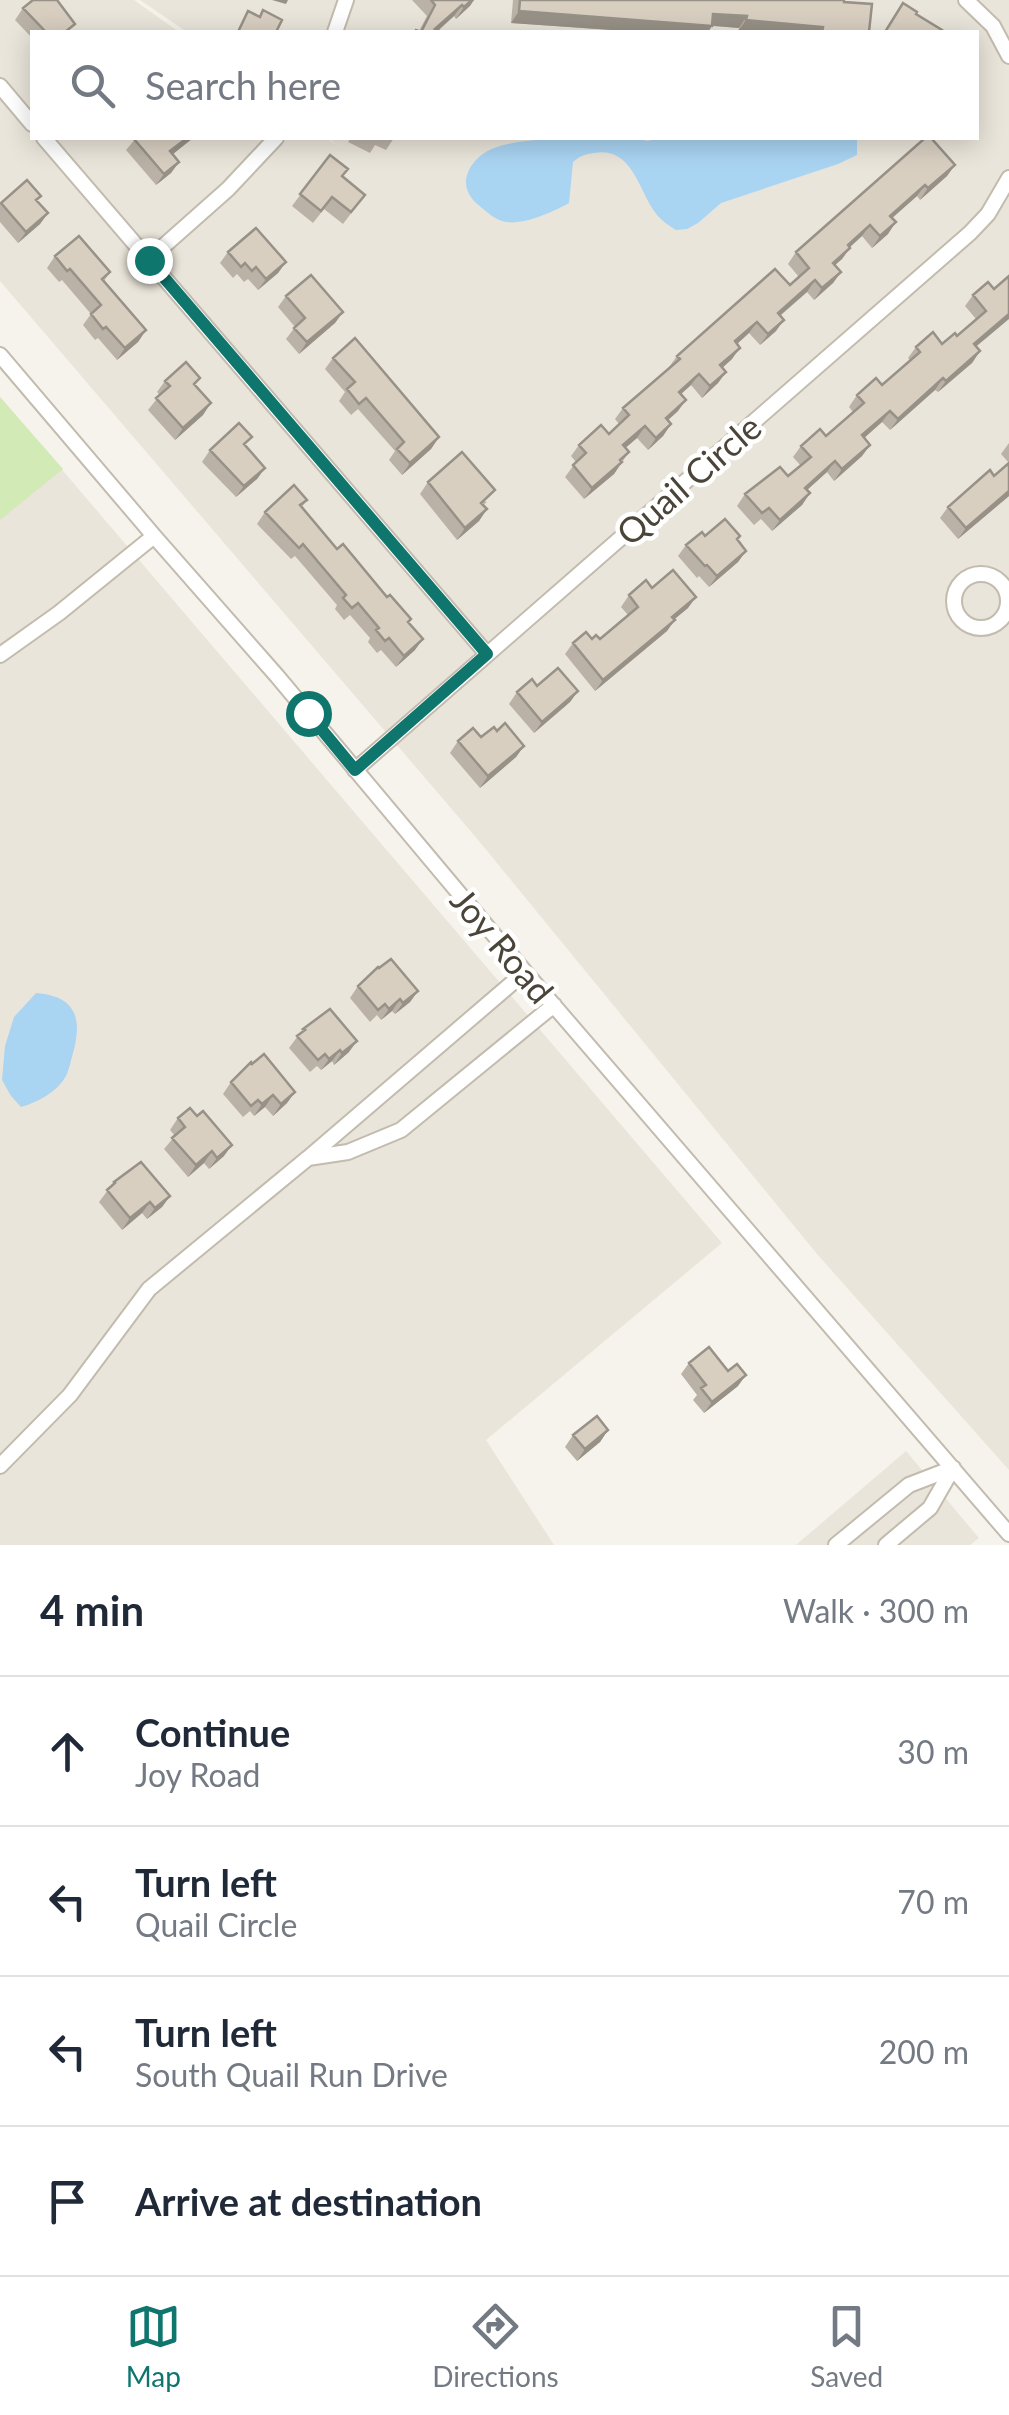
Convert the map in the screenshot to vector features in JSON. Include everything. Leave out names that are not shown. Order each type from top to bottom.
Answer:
[{"type":"street","points":[[336,30],[346,0]]},
{"type":"street","points":[[966,0],[992,26],[1009,56]]},
{"type":"street","points":[[0,86],[30,122]]},
{"type":"street","points":[[46,140],[487,654]]},
{"type":"street","points":[[149,260],[228,190],[274,140]]},
{"type":"street","name":"Quail Circle","points":[[355,770],[970,233],[988,214],[1009,178]]},
{"type":"street","name":"Joy Road","points":[[0,355],[1009,1534]]},
{"type":"street","points":[[0,655],[154,536]]},
{"type":"street","points":[[0,1466],[70,1395],[149,1289],[525,972]]},
{"type":"street","points":[[308,1158],[348,1152],[401,1130],[554,1005]]},
{"type":"street","points":[[836,1545],[910,1485],[953,1468]]},
{"type":"street","points":[[886,1545],[930,1508],[953,1468]]},
{"type":"shaded area","points":[[0,0],[134,0],[176,30],[30,30],[30,140],[329,140],[338,146],[331,140],[979,140],[979,30],[184,30],[140,0],[1009,0],[1009,1470],[817,1254],[479,841],[0,281]]},
{"type":"shaded area","points":[[0,397],[722,1243],[486,1440],[554,1545],[0,1545]]},
{"type":"shaded area","points":[[906,1451],[979,1538],[970,1545],[796,1545]]},
{"type":"green space","points":[[0,397],[63,469],[0,520]]},
{"type":"water","points":[[857,140],[857,155],[721,203],[698,223],[676,230],[650,205],[626,163],[618,156],[594,153],[573,162],[569,203],[536,218],[502,221],[471,197],[467,175],[487,151],[529,141]]},
{"type":"water","points":[[36,993],[60,999],[73,1011],[76,1040],[68,1071],[58,1087],[21,1107],[2,1080],[5,1046],[14,1017]]},
{"type":"building","points":[[33,0],[57,0],[75,24],[68,30],[44,30],[23,8]]},
{"type":"building","points":[[431,0],[472,0],[462,5],[435,29],[422,30],[435,5]]},
{"type":"building","points":[[520,0],[844,0],[872,4],[869,30],[822,30],[823,27],[713,14],[712,26],[519,11]]},
{"type":"building","points":[[903,3],[942,30],[886,30]]},
{"type":"building","points":[[263,10],[282,20],[277,30],[239,30],[248,11],[260,17]]},
{"type":"building","points":[[135,140],[184,140],[170,151],[179,162],[164,174]]},
{"type":"building","points":[[923,140],[933,140],[955,165],[890,216],[896,222],[880,236],[870,225],[833,263],[841,272],[822,288],[815,280],[778,313],[784,320],[768,334],[757,322],[735,341],[740,348],[720,365],[726,372],[710,386],[699,374],[679,392],[686,400],[666,418],[671,424],[656,438],[645,426],[623,445],[629,452],[622,462],[592,488],[573,465],[586,453],[579,445],[601,425],[609,434],[629,415],[623,408],[775,269],[790,285],[809,268],[796,252]]},
{"type":"building","points":[[330,155],[348,169],[342,176],[365,195],[351,212],[332,197],[321,211],[300,194]]},
{"type":"building","points":[[27,180],[41,196],[36,200],[48,213],[26,232],[1,203]]},
{"type":"building","points":[[256,228],[286,262],[266,279],[256,267],[252,271],[245,263],[241,267],[228,252]]},
{"type":"building","points":[[79,236],[110,272],[102,279],[146,330],[125,348],[91,314],[101,305],[55,256]]},
{"type":"building","points":[[311,275],[343,312],[307,342],[294,328],[305,318],[286,296]]},
{"type":"building","points":[[1009,276],[1009,314],[974,344],[980,351],[898,419],[890,411],[862,435],[870,445],[842,469],[835,461],[805,488],[810,493],[780,520],[769,508],[762,513],[745,494],[780,467],[788,476],[811,457],[801,446],[820,429],[826,436],[864,403],[857,395],[876,378],[882,385],[920,352],[916,347],[933,332],[942,344],[955,333],[957,336],[986,311],[973,295],[988,282],[994,289]]},
{"type":"building","points":[[355,338],[439,437],[410,463],[397,449],[404,442],[366,398],[359,404],[347,389],[355,382],[333,358]]},
{"type":"building","points":[[186,362],[200,378],[194,384],[211,403],[183,428],[156,398],[170,386],[165,381]]},
{"type":"building","points":[[239,423],[252,437],[244,444],[265,468],[244,486],[210,450]]},
{"type":"building","points":[[462,452],[495,490],[481,503],[487,509],[465,528],[428,482]]},
{"type":"building","points":[[1009,463],[1009,491],[966,528],[948,507],[990,470],[994,476]]},
{"type":"building","points":[[294,485],[307,500],[300,505],[337,549],[343,544],[387,597],[390,595],[411,619],[408,622],[423,639],[404,656],[389,638],[385,641],[358,603],[352,608],[343,598],[346,595],[303,544],[299,548],[265,512]]},
{"type":"building","points":[[725,519],[740,536],[737,539],[746,551],[717,576],[686,545],[702,532],[705,536]]},
{"type":"building","points":[[673,570],[696,597],[672,617],[675,620],[603,680],[573,643],[586,632],[592,639],[596,635],[600,639],[638,607],[629,595],[646,580],[652,588]]},
{"type":"building","points":[[558,668],[578,691],[542,722],[517,692],[532,679],[537,686]]},
{"type":"building","points":[[505,723],[524,746],[488,776],[458,741],[473,728],[481,737]]},
{"type":"building","points":[[391,959],[418,991],[403,1003],[400,999],[389,1009],[385,1004],[378,1010],[358,986]]},
{"type":"building","points":[[330,1009],[357,1041],[342,1053],[340,1050],[329,1059],[325,1054],[318,1060],[297,1036]]},
{"type":"building","points":[[264,1054],[295,1092],[281,1104],[273,1095],[262,1104],[258,1100],[251,1106],[231,1082]]},
{"type":"building","points":[[190,1108],[197,1116],[203,1111],[232,1145],[217,1158],[212,1151],[196,1165],[172,1138],[185,1127],[178,1118]]},
{"type":"building","points":[[141,1162],[170,1196],[155,1208],[150,1202],[130,1218],[107,1190]]},
{"type":"building","points":[[709,1347],[728,1371],[737,1364],[746,1375],[712,1402],[701,1388],[706,1385],[689,1363]]},
{"type":"building","points":[[597,1416],[608,1430],[585,1449],[573,1435]]},
{"type":"route","points":[[149,260],[487,654],[355,770],[308,713]]}]
